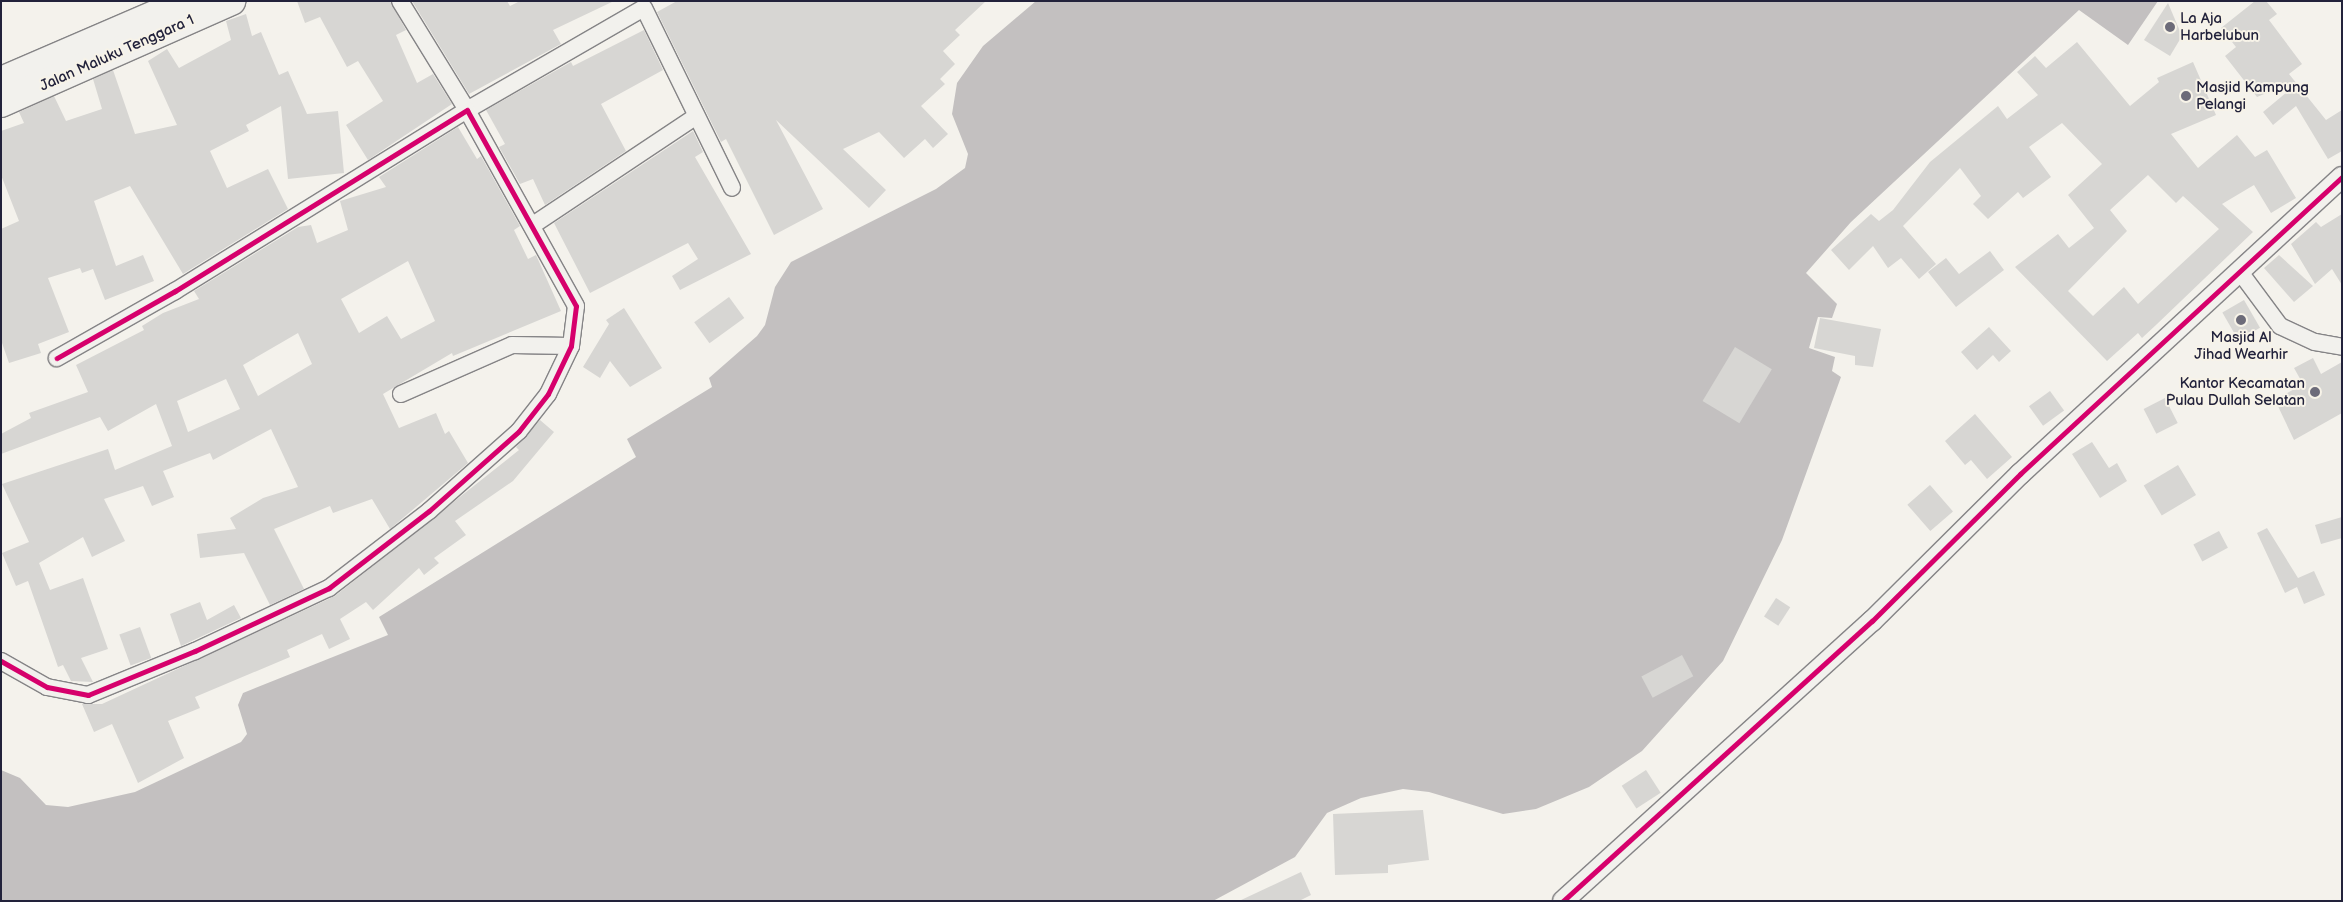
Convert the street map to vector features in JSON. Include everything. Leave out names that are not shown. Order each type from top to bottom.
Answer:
[{"type":"highway","name":"Jalan Maluku Tenggara 1","points":[[1,81],[187,1]]},
{"type":"highway","name":"Jalan Maluku Tenggara 1","points":[[1,103],[232,1]]},
{"type":"street","points":[[1,661],[40,684],[88,695],[309,599],[382,549],[507,444],[548,394],[571,346],[577,314],[573,296],[467,110],[400,1]]},
{"type":"street","points":[[57,358],[175,290],[467,110],[647,4],[695,117],[732,188]]},
{"type":"street","points":[[533,225],[695,117]]},
{"type":"street","points":[[1563,901],[1798,690],[2020,474],[2342,177]]},
{"type":"street","points":[[2240,272],[2280,326],[2308,340],[2342,347]]},
{"type":"street","points":[[400,394],[512,344],[571,346]]},
{"type":"shaded area","points":[[1036,1],[2158,1],[2128,45],[2079,10],[1851,222],[1806,273],[1837,304],[1832,318],[1818,317],[1809,348],[1835,357],[1832,371],[1841,377],[1782,540],[1723,661],[1642,751],[1589,787],[1536,809],[1503,814],[1429,792],[1403,789],[1361,798],[1327,813],[1295,857],[1213,901],[1,901],[1,770],[20,778],[46,805],[68,807],[135,792],[241,742],[247,734],[238,705],[243,693],[388,635],[379,617],[636,457],[627,439],[712,387],[709,378],[757,336],[765,325],[775,287],[791,262],[936,189],[965,168],[968,154],[952,114],[957,83],[983,46]]},
{"type":"building","points":[[297,1],[390,1],[406,30],[396,35],[417,83],[433,74],[452,104],[368,160],[346,125],[383,101],[358,61],[347,67],[320,17],[305,23]]},
{"type":"building","points":[[412,1],[507,1],[510,6],[520,1],[614,1],[553,30],[561,44],[469,94]]},
{"type":"building","points":[[677,1],[986,1],[955,30],[960,35],[943,51],[955,64],[940,79],[945,84],[921,106],[948,134],[933,148],[925,139],[904,158],[879,132],[843,149],[886,190],[869,208],[776,120],[823,209],[774,235],[726,139],[721,142],[657,12]]},
{"type":"building","points":[[2255,1],[2266,1],[2277,14],[2269,20],[2302,64],[2289,74],[2326,120],[2342,110],[2342,151],[2328,159],[2296,106],[2273,125],[2263,112],[2287,92],[2283,86],[2257,97],[2225,56],[2236,47],[2221,28]]},
{"type":"building","name":"La Aja Harbelubun","points":[[2168,3],[2182,36],[2170,56],[2144,40]]},
{"type":"building","points":[[246,14],[252,36],[261,32],[279,75],[288,71],[307,114],[338,111],[344,173],[288,179],[281,106],[246,125],[249,131],[210,151],[227,188],[268,169],[288,209],[183,274],[130,186],[94,201],[116,266],[143,255],[154,281],[105,300],[93,269],[82,273],[80,268],[48,278],[69,332],[38,344],[41,353],[9,363],[1,340],[1,229],[19,221],[1,175],[1,131],[24,123],[19,112],[54,96],[66,121],[102,109],[93,79],[113,70],[135,134],[177,125],[148,61],[167,49],[179,68],[231,40],[226,21]]},
{"type":"building","points":[[644,30],[663,70],[601,104],[626,151],[545,205],[533,179],[520,184],[499,147],[505,144],[486,110],[571,62],[573,66]]},
{"type":"building","points":[[2077,42],[2130,106],[2159,82],[2157,78],[2193,62],[2216,115],[2171,134],[2198,168],[2237,135],[2255,157],[2267,150],[2296,198],[2271,213],[2254,185],[2222,204],[2253,232],[2142,338],[2138,333],[2107,361],[2015,267],[2058,234],[2069,248],[2094,228],[2068,195],[2102,164],[2062,123],[2029,147],[2051,177],[2023,198],[2018,192],[1988,219],[1973,204],[1981,196],[1960,168],[1903,226],[1936,264],[1919,279],[1901,258],[1888,268],[1873,246],[1849,270],[1831,250],[1871,214],[1879,221],[1893,210],[1930,162],[1998,106],[2007,119],[2038,95],[2017,72],[2035,56],[2046,68]],"holes":[[[2148,175],[2176,203],[2183,196],[2219,229],[2138,304],[2124,287],[2093,316],[2068,291],[2127,231],[2110,210]]]},
{"type":"building","points":[[458,127],[477,159],[481,156],[520,226],[514,230],[528,259],[536,255],[561,311],[453,356],[452,353],[383,394],[399,428],[436,413],[445,434],[449,431],[468,463],[390,529],[372,499],[333,513],[330,506],[274,529],[304,589],[270,605],[244,553],[200,558],[197,534],[236,529],[230,518],[263,498],[298,487],[271,429],[213,460],[210,453],[163,471],[174,497],[152,506],[143,486],[104,499],[125,541],[92,557],[83,537],[39,563],[50,590],[83,578],[108,649],[81,658],[93,682],[71,681],[63,665],[58,667],[28,581],[16,586],[2,553],[29,542],[2,484],[108,449],[115,470],[172,446],[156,404],[108,431],[100,417],[1,454],[1,434],[31,418],[29,413],[88,392],[76,365],[144,330],[142,326],[163,313],[199,299],[194,291],[298,227],[311,225],[317,243],[348,230],[340,201],[386,187],[379,177]],"holes":[[[408,261],[435,321],[401,339],[387,316],[359,333],[341,299]],[[298,333],[312,364],[258,396],[243,365]],[[226,379],[240,409],[188,432],[177,401]]]},
{"type":"building","points":[[693,131],[703,152],[695,157],[751,254],[680,290],[672,276],[698,259],[688,243],[590,293],[554,223]]},
{"type":"building","points":[[2342,214],[2342,285],[2332,269],[2315,284],[2291,244],[2316,222],[2321,227]]},
{"type":"building","points":[[1990,251],[2004,270],[1956,307],[1928,272],[1946,258],[1959,274]]},
{"type":"building","points":[[2279,255],[2313,286],[2294,302],[2264,268]]},
{"type":"building","points":[[729,297],[744,318],[709,343],[694,322]]},
{"type":"building","name":"Masjid Al Jihad Wearhir","points":[[2244,300],[2260,328],[2238,340],[2222,312]]},
{"type":"building","points":[[624,308],[662,368],[630,387],[610,361],[600,378],[583,367],[609,324],[606,320]]},
{"type":"building","points":[[1820,318],[1881,329],[1873,367],[1855,365],[1855,356],[1814,348]]},
{"type":"building","points":[[1989,327],[2011,351],[1999,362],[1993,355],[1977,370],[1961,352]]},
{"type":"building","points":[[1735,347],[1772,369],[1739,423],[1703,401]]},
{"type":"building","name":"Kantor Kecamatan Pulau Dullah Selatan","points":[[2313,358],[2321,374],[2342,362],[2342,413],[2294,440],[2275,400],[2303,384],[2294,368]]},
{"type":"building","points":[[2050,391],[2064,410],[2043,426],[2029,406]]},
{"type":"building","points":[[2165,398],[2178,423],[2156,434],[2144,409]]},
{"type":"building","points":[[1975,414],[2012,457],[1987,479],[1971,460],[1965,465],[1945,441]]},
{"type":"building","points":[[540,420],[554,432],[513,481],[455,521],[466,535],[434,558],[439,563],[424,575],[419,568],[373,610],[366,602],[340,619],[350,639],[329,649],[322,634],[287,650],[290,657],[195,697],[200,708],[168,721],[184,758],[138,783],[112,724],[94,732],[82,704],[102,704],[335,596],[519,450],[516,447]]},
{"type":"building","points":[[2092,442],[2109,468],[2117,463],[2127,481],[2100,498],[2072,454]]},
{"type":"building","points":[[2178,465],[2196,495],[2162,516],[2144,486]]},
{"type":"building","points":[[1930,485],[1953,511],[1930,531],[1907,505]]},
{"type":"building","points":[[2342,517],[2342,538],[2321,544],[2315,525]]},
{"type":"building","points":[[2267,528],[2298,578],[2314,571],[2325,595],[2304,604],[2297,587],[2285,593],[2257,533]]},
{"type":"building","points":[[2219,531],[2228,548],[2202,561],[2193,545]]},
{"type":"building","points":[[1776,598],[1790,607],[1778,626],[1764,616]]},
{"type":"building","points":[[200,602],[207,620],[234,605],[241,618],[181,646],[170,614]]},
{"type":"building","points":[[140,627],[151,658],[131,666],[119,635]]},
{"type":"building","points":[[1682,655],[1693,676],[1653,698],[1641,677]]},
{"type":"building","points":[[1646,770],[1661,793],[1636,808],[1622,786]]},
{"type":"building","points":[[1423,810],[1429,860],[1388,865],[1388,873],[1335,875],[1333,814]]},
{"type":"building","points":[[1301,872],[1311,895],[1299,901],[1239,901]]},
{"type":"cycle path","points":[[1,661],[47,687],[88,695],[195,651],[329,588],[429,511],[519,431],[548,394],[571,346],[576,306],[467,110],[175,291],[57,358]]},
{"type":"cycle path","points":[[1563,901],[1872,621],[2020,474],[2342,177]]},
{"type":"place","name":"La Aja Harbelubun","points":[[2170,27]]},
{"type":"place","name":"Masjid Kampung Pelangi","points":[[2186,96]]},
{"type":"place","name":"Masjid Al Jihad Wearhir","points":[[2241,320]]},
{"type":"place","name":"Kantor Kecamatan Pulau Dullah Selatan","points":[[2315,392]]}]
